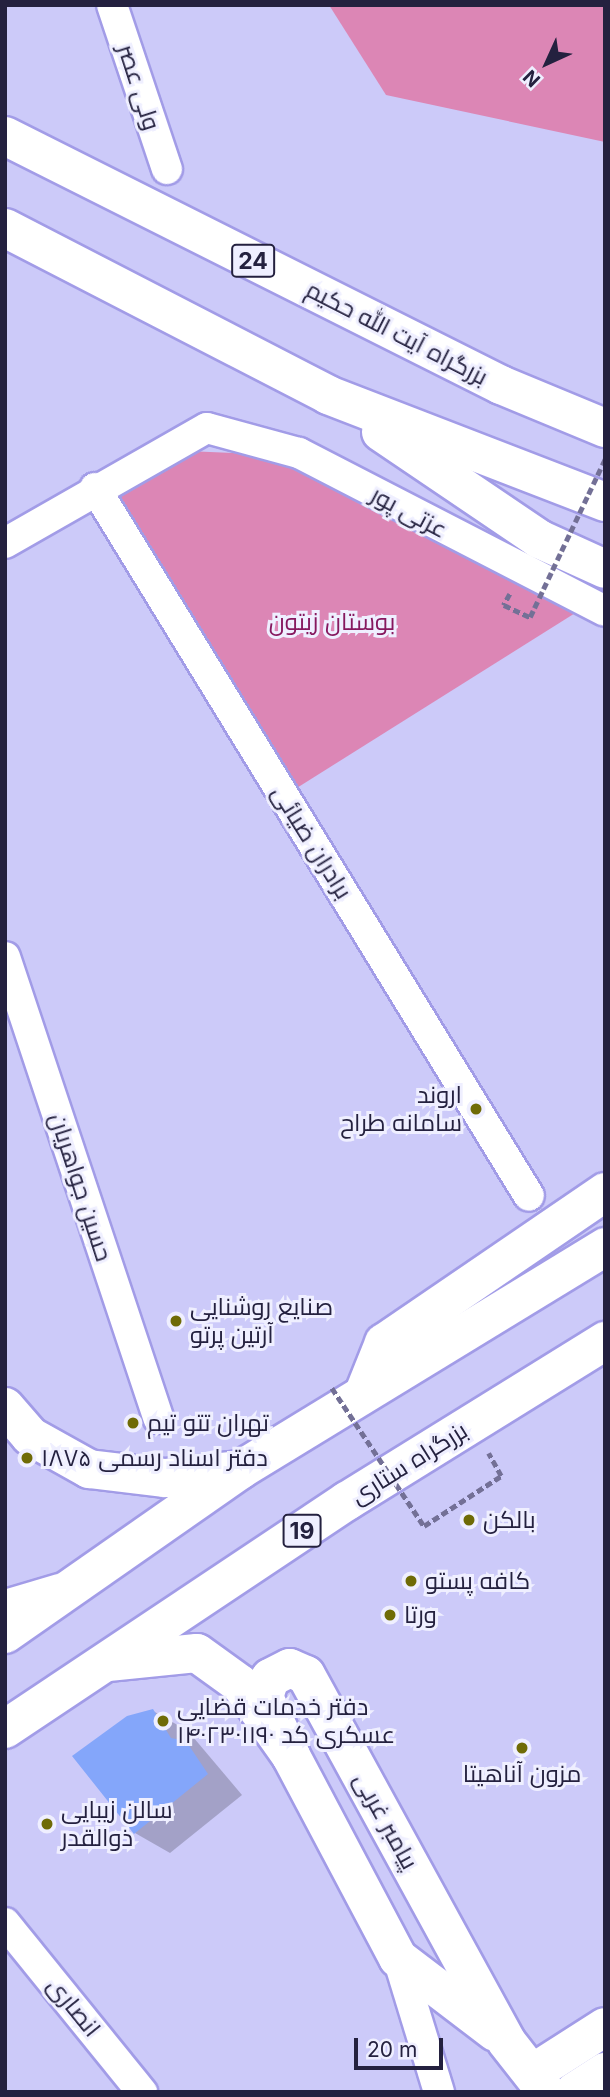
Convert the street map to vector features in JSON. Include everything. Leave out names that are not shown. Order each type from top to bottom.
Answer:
[{"type":"main road","name":"بزرگراه آیت الله حکیم","points":[[5,136],[501,385],[605,428]]},
{"type":"main road","points":[[5,228],[328,395],[605,502]]},
{"type":"main road","points":[[501,385],[605,403]]},
{"type":"main road","points":[[328,395],[539,539],[605,569]]},
{"type":"main road","points":[[348,1391],[384,1343],[605,1192]]},
{"type":"main road","points":[[5,1634],[348,1391],[605,1247]]},
{"type":"main road","name":"بزرگراه ستاری","points":[[5,1729],[347,1501],[605,1341]]},
{"type":"main road","points":[[5,1407],[30,1436],[89,1469],[165,1478],[240,1470]]},
{"type":"main road","name":"پیامبر غربی","points":[[108,1662],[173,1653],[197,1653],[216,1662],[291,1756]]},
{"type":"main road","name":"پیامبر غربی","points":[[506,2041],[398,1958],[291,1756],[264,1697],[270,1678],[290,1668],[306,1675],[506,2041],[540,2083]]},
{"type":"main road","points":[[540,2083],[605,2027]]},
{"type":"main road","points":[[574,2092],[605,2072]]},
{"type":"street","name":"ولی عصر","points":[[112,5],[167,169]]},
{"type":"street","name":"عزتی پور","points":[[94,488],[207,428],[299,453],[605,611]]},
{"type":"street","points":[[5,543],[94,488]]},
{"type":"street","name":"برادران ضیائی","points":[[94,488],[529,1196]]},
{"type":"street","name":"حسین جواهریان","points":[[5,957],[158,1418]]},
{"type":"street","points":[[5,1605],[76,1583]]},
{"type":"street","name":"انصاری","points":[[5,1923],[142,2092]]},
{"type":"street","points":[[398,1958],[439,2092]]},
{"type":"path","points":[[504,605],[530,617],[605,459]]},
{"type":"path","points":[[348,1391],[424,1526],[501,1476]]},
{"type":"green space","points":[[329,5],[605,5],[605,142],[386,95]]},
{"type":"green space","name":"بوستان زیتون","points":[[187,451],[279,455],[580,610],[292,791],[109,489]]},
{"type":"building","points":[[153,1709],[171,1738],[186,1741],[208,1774],[134,1834],[72,1756],[127,1716]]},
{"type":"place","name":"اروند سامانه طراح","points":[[476,1109]]},
{"type":"place","name":"صنایع روشنایی آرتین پرتو","points":[[176,1321]]},
{"type":"place","name":"تهران تتو تیم","points":[[133,1423]]},
{"type":"place","name":"دفتر اسناد رسمی ۱۸۷۵","points":[[27,1458]]},
{"type":"place","name":"بالکن","points":[[469,1520]]},
{"type":"place","name":"کافه پستو","points":[[411,1581]]},
{"type":"place","name":"ورتا","points":[[390,1615]]},
{"type":"place","name":"دفتر خدمات قضایی عسکری کد ۱۴۰۲۳۰۱۱۹۰","points":[[163,1721]]},
{"type":"place","name":"مزون آناهیتا","points":[[522,1748]]},
{"type":"place","name":"سالن زیبایی ذوالقدر","points":[[47,1824]]}]
